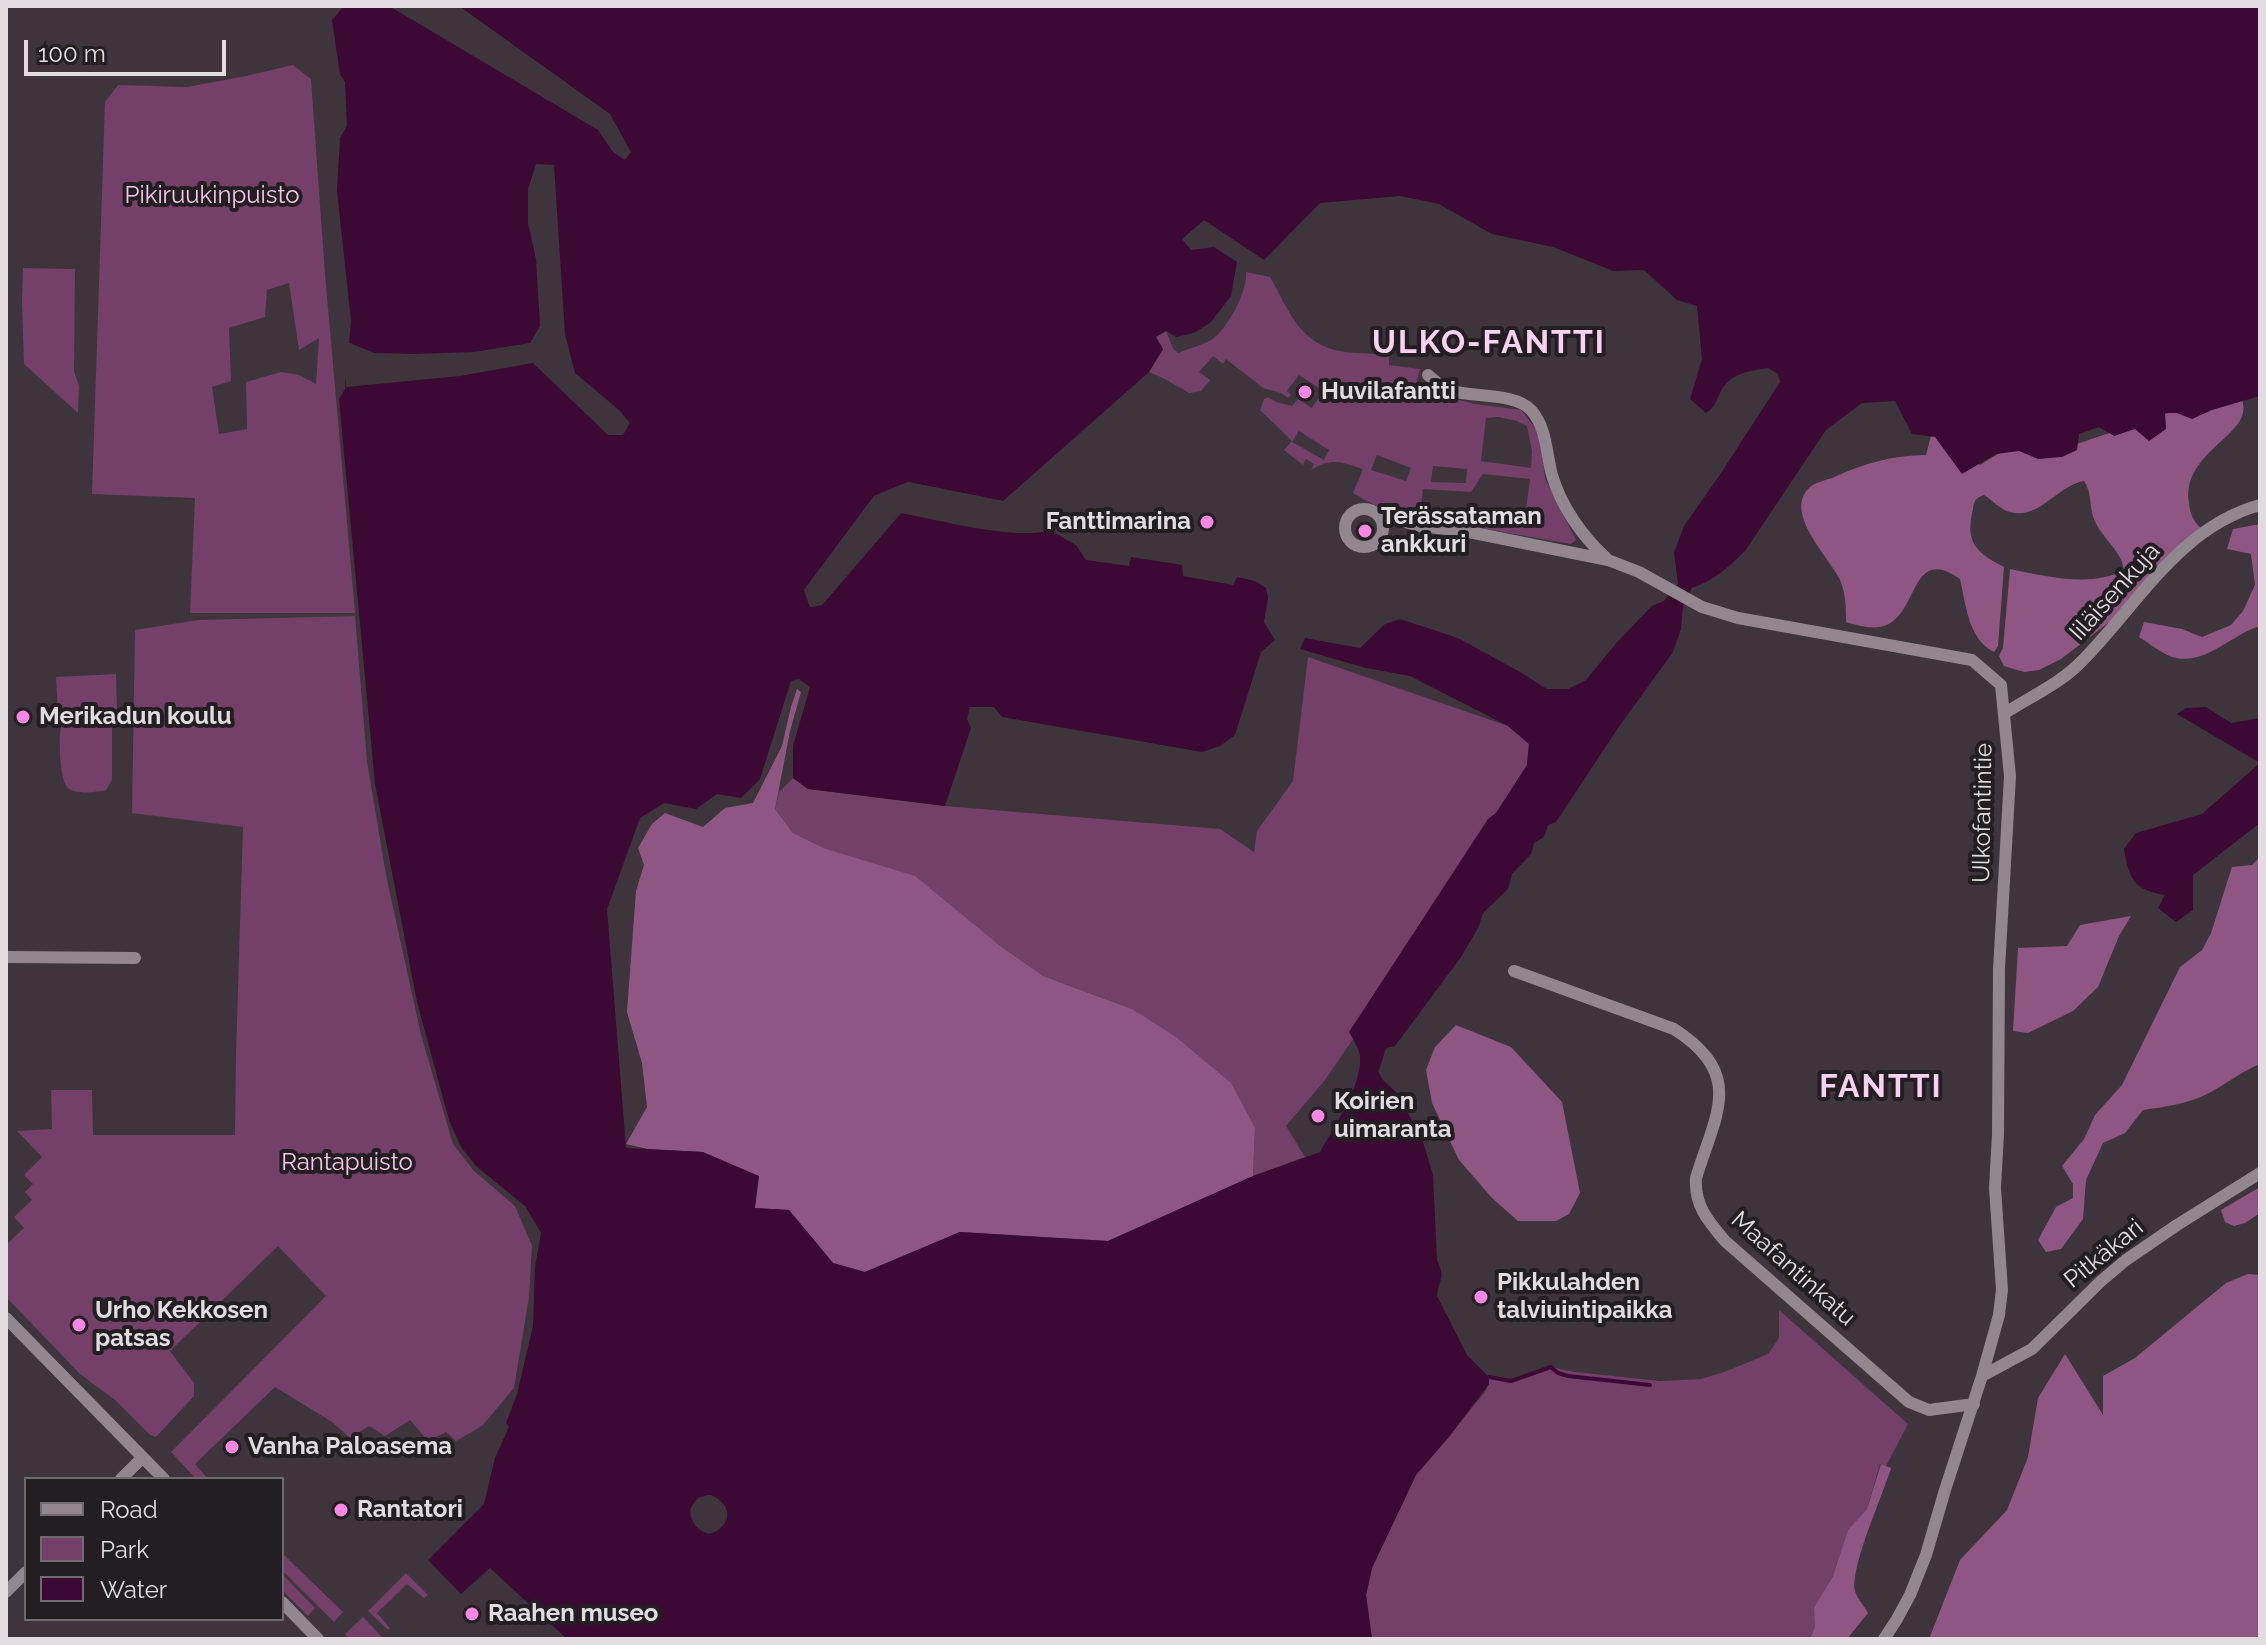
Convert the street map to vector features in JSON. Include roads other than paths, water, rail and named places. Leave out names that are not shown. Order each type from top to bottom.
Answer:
[{"type":"street","points":[[1428,375],[1446,389],[1523,403],[1534,413],[1543,430],[1553,478],[1567,508],[1585,539],[1608,560]]},
{"type":"street","name":"Iiläisenkuja","points":[[2005,713],[2080,664],[2158,572],[2183,550],[2222,521],[2260,505]]},
{"type":"street","name":"Ulkofantintie","points":[[1420,526],[1405,528],[1380,538],[1370,546],[1358,546],[1348,538],[1346,526],[1356,511],[1368,509],[1378,515],[1420,526],[1464,531],[1608,560],[1639,572],[1702,607],[1738,618],[1972,660],[2001,685],[2010,776],[1999,969],[1995,1188],[2002,1290],[1994,1339],[1926,1555],[1910,1595],[1884,1639]]},
{"type":"street","points":[[1378,515],[1383,527],[1380,538]]},
{"type":"street","points":[[6,957],[135,958]]},
{"type":"street","name":"Maafantinkatu","points":[[1514,971],[1674,1029],[1693,1043],[1716,1071],[1720,1086],[1720,1100],[1696,1178],[1698,1205],[1707,1219],[1725,1241],[1909,1402],[1929,1410],[1974,1404]]},
{"type":"street","name":"Pitkäkari","points":[[1982,1376],[2032,1349],[2126,1260],[2260,1173]]},
{"type":"street","points":[[6,1318],[162,1477]]},
{"type":"street","points":[[123,1477],[142,1458]]},
{"type":"street","points":[[6,1592],[24,1574]]},
{"type":"street","points":[[284,1604],[318,1639]]},
{"type":"water","points":[[344,6],[389,6],[598,130],[613,152],[625,160],[631,152],[610,114],[459,6],[2260,6],[2260,396],[2192,419],[2177,413],[2165,413],[2166,429],[2149,441],[2135,429],[2114,436],[2099,427],[2079,434],[2077,450],[2062,457],[2038,459],[2019,451],[1996,454],[1962,474],[1935,437],[1912,434],[1895,401],[1862,403],[1826,430],[1745,551],[1721,572],[1692,588],[1683,606],[1681,629],[1673,652],[1556,822],[1548,825],[1544,837],[1534,843],[1531,854],[1512,874],[1508,889],[1483,913],[1461,957],[1395,1046],[1381,1051],[1373,1063],[1383,1080],[1398,1094],[1423,1142],[1433,1175],[1437,1260],[1441,1275],[1437,1296],[1467,1355],[1489,1377],[1489,1384],[1416,1475],[1372,1568],[1366,1595],[1372,1639],[567,1639],[490,1568],[461,1594],[428,1560],[484,1504],[495,1458],[509,1427],[506,1423],[517,1394],[533,1326],[535,1267],[541,1233],[525,1206],[476,1166],[461,1147],[449,1120],[417,1002],[375,784],[339,399],[345,389],[351,321],[337,191],[340,138],[347,126],[345,82],[340,74],[332,20]],"holes":[[[1400,196],[1439,204],[1492,234],[1553,247],[1613,271],[1644,270],[1677,300],[1697,306],[1702,359],[1690,399],[1706,413],[1725,385],[1741,374],[1768,368],[1778,374],[1780,382],[1684,526],[1674,553],[1678,584],[1664,601],[1652,606],[1618,641],[1586,680],[1568,689],[1547,689],[1458,638],[1400,619],[1385,624],[1360,648],[1305,638],[1300,649],[1366,668],[1410,676],[1508,726],[1529,744],[1527,765],[1496,813],[1488,819],[1349,1032],[1360,1056],[1357,1080],[1320,1152],[1253,1176],[1108,1241],[960,1232],[865,1272],[833,1263],[789,1210],[755,1208],[759,1176],[703,1152],[626,1148],[607,909],[640,818],[664,803],[696,809],[717,794],[741,798],[760,779],[791,681],[799,679],[810,687],[793,746],[793,778],[808,789],[945,806],[971,728],[967,719],[970,707],[994,707],[1002,717],[1202,752],[1220,746],[1235,735],[1261,652],[1275,640],[1264,622],[1268,598],[1266,588],[1255,581],[1237,577],[1233,585],[1183,576],[1182,565],[1131,557],[1129,566],[1086,560],[1076,545],[1050,530],[1035,533],[998,531],[901,513],[822,605],[810,607],[804,590],[874,496],[908,482],[1003,501],[1149,372],[1163,349],[1156,337],[1166,331],[1176,337],[1194,333],[1211,322],[1231,296],[1237,262],[1214,247],[1191,250],[1182,239],[1204,220],[1264,260],[1320,203]],[[711,1495],[724,1504],[727,1516],[722,1526],[709,1534],[695,1525],[690,1510],[698,1499]]]},
{"type":"water","points":[[2206,707],[2231,723],[2260,718],[2260,763],[2177,714],[2186,708]]},
{"type":"water","points":[[2260,763],[2260,823],[2193,875],[2193,910],[2176,922],[2158,908],[2165,895],[2146,890],[2135,881],[2124,849],[2136,833],[2202,814]]},
{"type":"waterway","points":[[1369,1079],[1383,1041]]},
{"type":"waterway","points":[[1489,1377],[1511,1381],[1551,1367],[1568,1376],[1650,1385]]},
{"type":"place","name":"Huvilafantti","points":[[1305,392]]},
{"type":"place","name":"Fanttimarina","points":[[1207,522]]},
{"type":"place","name":"Terässataman ankkuri","points":[[1365,531]]},
{"type":"place","name":"Merikadun koulu","points":[[23,717]]},
{"type":"place","name":"Koirien uimaranta","points":[[1318,1116]]},
{"type":"place","name":"Pikkulahden talviuintipaikka","points":[[1481,1297]]},
{"type":"place","name":"Urho Kekkosen patsas","points":[[79,1325]]},
{"type":"place","name":"Vanha Paloasema","points":[[232,1447]]},
{"type":"place","name":"Rantatori","points":[[341,1510]]},
{"type":"place","name":"Raahen museo","points":[[472,1614]]},
{"type":"district","name":"ULKO-FANTTI","points":[[1489,343]]},
{"type":"district","name":"FANTTI","points":[[1881,1087]]},
{"type":"park label","name":"Pikiruukinpuisto","points":[[212,196]]},
{"type":"park label","name":"Rantapuisto","points":[[347,1163]]}]
